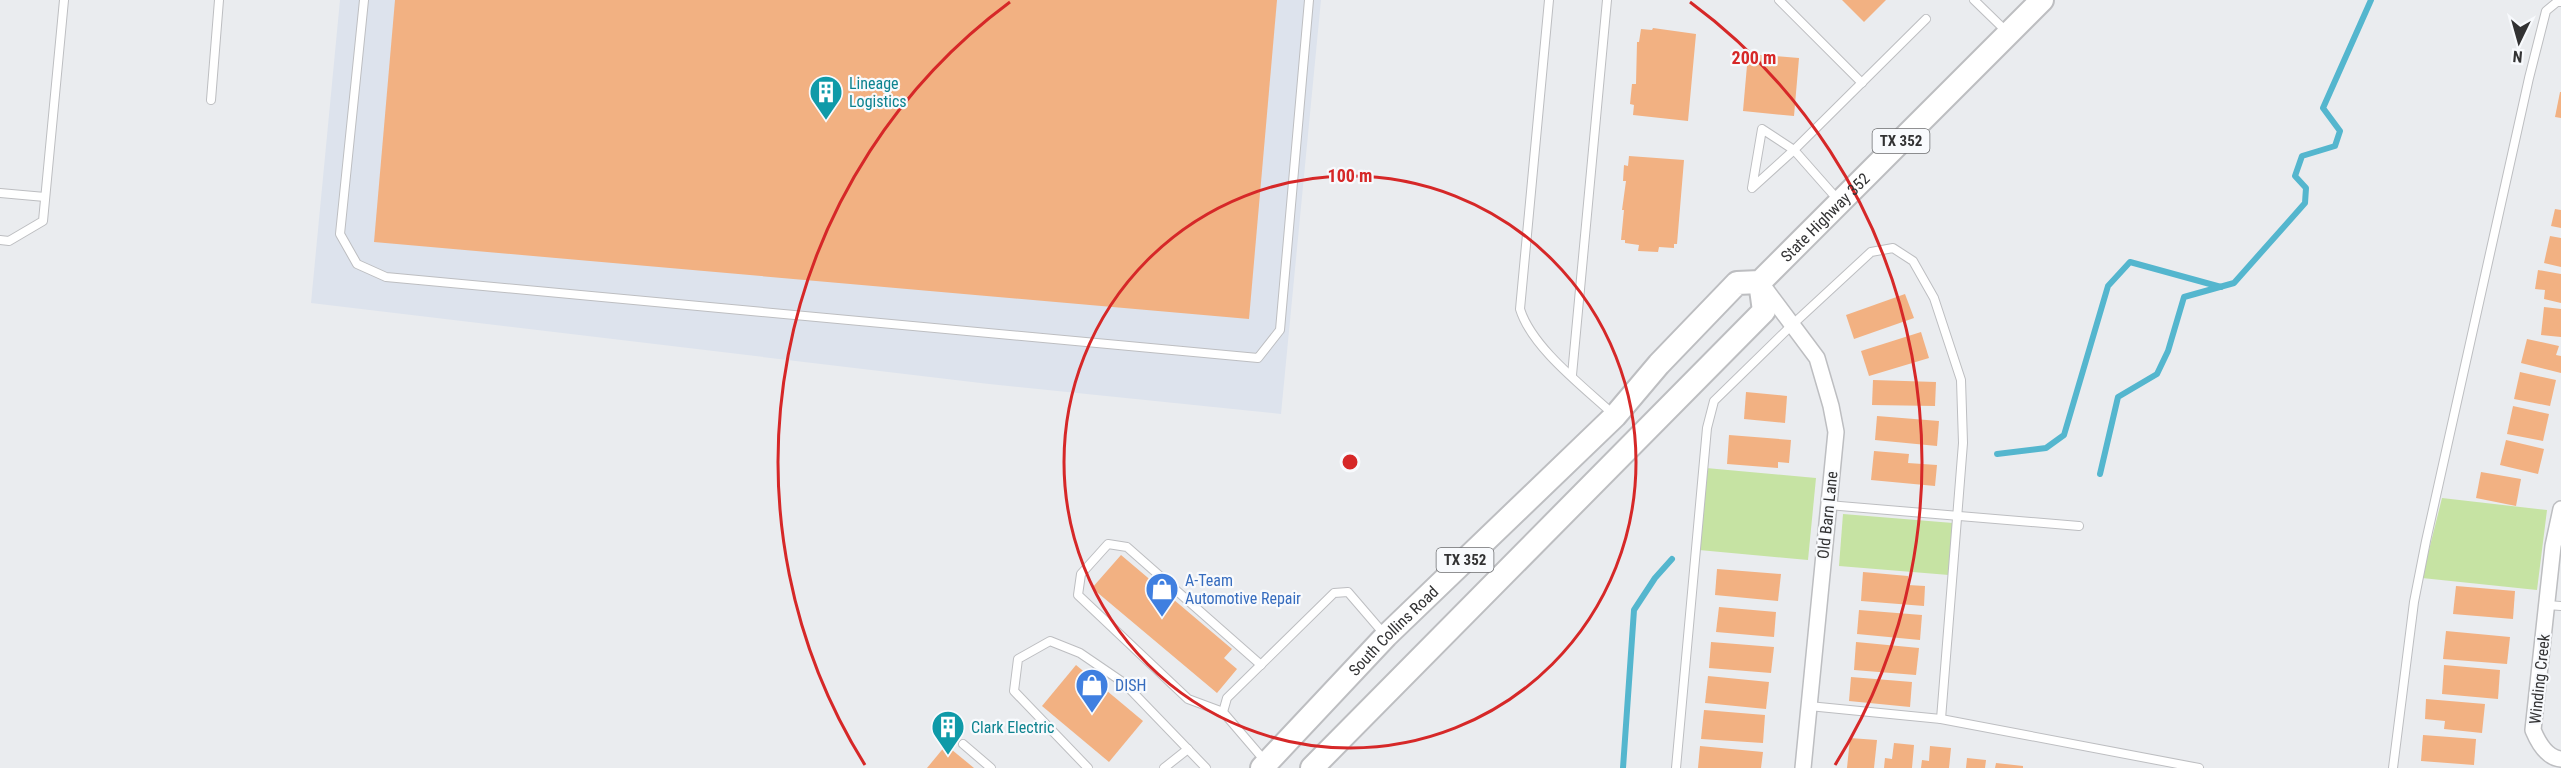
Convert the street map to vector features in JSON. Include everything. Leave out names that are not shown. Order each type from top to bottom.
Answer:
[{"type":"main road","name":"State Highway 352","points":[[1760,282],[2042,0]]},
{"type":"main road","name":"South Collins Road","points":[[1264,766],[1386,636],[1615,416],[1659,364],[1737,283],[1760,282]]},
{"type":"main road","name":"TX 352","points":[[1312,768],[1764,311],[1760,282]]},
{"type":"main road","points":[[1615,416],[1638,437]]},
{"type":"street","name":"Old Barn Lane","points":[[1760,282],[1817,358],[1836,432],[1803,768]]},
{"type":"street","name":"Winding Creek","points":[[2561,509],[2553,546],[2554,605],[2533,730],[2538,742],[2554,759],[2561,759]]},
{"type":"lane","points":[[0,240],[9,241],[43,221],[64,0]]},
{"type":"lane","points":[[212,100],[219,0]]},
{"type":"lane","points":[[364,0],[340,234],[357,264],[386,277],[1258,358],[1280,330],[1310,0]]},
{"type":"lane","points":[[1549,0],[1520,309],[1530,333],[1615,416]]},
{"type":"lane","points":[[1572,375],[1607,0]]},
{"type":"lane","points":[[1779,0],[1862,83]]},
{"type":"lane","points":[[1974,0],[2009,33]]},
{"type":"lane","points":[[2393,768],[2414,602],[2426,541],[2529,78],[2546,11],[2557,2],[2561,2]]},
{"type":"lane","points":[[1840,203],[1794,150],[1762,129],[1752,188],[1794,150],[1926,19]]},
{"type":"lane","points":[[0,193],[45,197]]},
{"type":"lane","points":[[1676,768],[1707,428],[1714,401],[1792,324],[1871,252],[1893,248],[1913,261],[1934,298],[1961,380],[1963,443],[1941,719]]},
{"type":"lane","points":[[1828,505],[2079,526]]},
{"type":"lane","points":[[1261,665],[1127,547],[1108,544],[1082,574],[1078,595],[1188,699],[1223,711],[1264,766]]},
{"type":"lane","points":[[1223,711],[1227,698],[1334,593],[1348,592],[1386,636]]},
{"type":"lane","points":[[1088,768],[1014,691],[1018,658],[1050,641],[1080,653],[1124,683],[1206,768]]},
{"type":"lane","points":[[1809,706],[1941,719],[2199,768]]},
{"type":"lane","points":[[963,744],[991,768]]},
{"type":"lane","points":[[1164,768],[1188,749]]},
{"type":"shaded area","name":"Lineage Logistics","points":[[340,0],[1321,0],[1281,414],[989,384],[311,303]]},
{"type":"green space","points":[[1706,468],[1816,478],[1808,560],[1699,550]]},
{"type":"green space","points":[[2442,498],[2547,510],[2537,590],[2422,578]]},
{"type":"green space","points":[[1843,514],[1953,523],[1949,575],[1839,566]]},
{"type":"building","name":"Lineage Logistics","points":[[395,0],[1277,0],[1249,319],[374,242]]},
{"type":"building","points":[[1842,0],[1886,0],[1864,22]]},
{"type":"building","points":[[1653,28],[1696,34],[1688,121],[1633,115],[1634,105],[1630,104],[1632,84],[1636,84],[1637,42],[1639,42],[1641,29],[1652,30]]},
{"type":"building","points":[[1748,54],[1799,58],[1794,116],[1743,111]]},
{"type":"building","points":[[2561,92],[2561,118],[2555,117]]},
{"type":"building","points":[[1629,156],[1684,160],[1677,244],[1674,244],[1674,248],[1659,247],[1658,252],[1638,251],[1639,245],[1625,243],[1625,240],[1621,240],[1626,181],[1623,181],[1624,165],[1628,166]]},
{"type":"building","points":[[2555,209],[2561,210],[2561,228],[2551,226]]},
{"type":"building","points":[[2550,236],[2561,238],[2561,267],[2544,263]]},
{"type":"building","points":[[2538,270],[2561,274],[2561,303],[2544,299],[2545,290],[2535,289]]},
{"type":"building","points":[[1905,294],[1914,318],[1854,339],[1846,315]]},
{"type":"building","points":[[2544,307],[2561,309],[2561,337],[2541,335]]},
{"type":"building","points":[[1921,332],[1929,358],[1869,376],[1861,351]]},
{"type":"building","points":[[2527,339],[2559,346],[2556,355],[2561,356],[2561,373],[2521,363]]},
{"type":"building","points":[[2520,372],[2556,380],[2550,406],[2514,399]]},
{"type":"building","points":[[1873,380],[1936,382],[1935,406],[1872,405]]},
{"type":"building","points":[[1746,392],[1787,396],[1785,423],[1744,419]]},
{"type":"building","points":[[2513,406],[2549,414],[2543,441],[2507,434]]},
{"type":"building","points":[[1877,416],[1939,421],[1937,446],[1875,440]]},
{"type":"building","points":[[1729,435],[1791,440],[1789,463],[1778,462],[1778,468],[1727,464]]},
{"type":"building","points":[[2506,440],[2544,449],[2538,474],[2500,465]]},
{"type":"building","points":[[1874,451],[1909,454],[1908,463],[1937,465],[1935,486],[1871,480]]},
{"type":"building","points":[[2481,472],[2521,479],[2516,506],[2476,498]]},
{"type":"building","name":"A-Team Automotive Repair","points":[[1121,555],[1232,649],[1224,658],[1237,669],[1217,693],[1092,588]]},
{"type":"building","points":[[1717,569],[1781,574],[1778,601],[1715,595]]},
{"type":"building","points":[[1863,572],[1908,576],[1908,585],[1925,586],[1924,606],[1861,601]]},
{"type":"building","points":[[2456,586],[2515,591],[2513,619],[2453,614]]},
{"type":"building","points":[[1719,607],[1776,612],[1774,637],[1716,632]]},
{"type":"building","points":[[1859,610],[1922,615],[1920,640],[1857,634]]},
{"type":"building","points":[[2446,631],[2510,637],[2507,664],[2443,659]]},
{"type":"building","points":[[1711,642],[1774,647],[1771,673],[1709,668]]},
{"type":"building","points":[[1856,642],[1919,648],[1916,675],[1854,670]]},
{"type":"building","name":"DISH","points":[[1076,665],[1143,721],[1109,762],[1042,706]]},
{"type":"building","points":[[2444,665],[2500,670],[2498,699],[2442,694]]},
{"type":"building","points":[[1708,676],[1769,682],[1766,709],[1705,703]]},
{"type":"building","points":[[1851,677],[1912,682],[1910,707],[1849,701]]},
{"type":"building","points":[[2426,699],[2485,704],[2482,733],[2444,729],[2445,721],[2425,719]]},
{"type":"building","points":[[1704,710],[1765,715],[1763,743],[1701,739]]},
{"type":"building","points":[[2423,735],[2476,739],[2474,765],[2421,761]]},
{"type":"building","points":[[1850,738],[1877,740],[1874,768],[1847,768]]},
{"type":"building","points":[[1894,743],[1914,745],[1912,768],[1884,768],[1885,758],[1892,759]]},
{"type":"building","name":"Clark Electric","points":[[946,745],[974,768],[927,768]]},
{"type":"building","points":[[1700,746],[1763,752],[1761,768],[1698,768]]},
{"type":"building","points":[[1930,746],[1951,748],[1949,768],[1921,768],[1922,760],[1929,761]]},
{"type":"building","points":[[1967,758],[1986,760],[1985,768],[1966,768]]},
{"type":"building","points":[[1996,763],[2023,766],[2023,768],[1995,768]]},
{"type":"waterway","points":[[2100,474],[2118,397],[2157,374],[2168,351],[2184,297],[2234,283],[2305,203],[2306,188],[2295,176],[2302,156],[2335,146],[2340,131],[2323,108],[2371,0]]},
{"type":"waterway","points":[[1997,454],[2046,448],[2064,435],[2108,286],[2130,262],[2221,287]]},
{"type":"waterway","points":[[1623,768],[1634,610],[1655,578],[1672,559]]},
{"type":"place","name":"Lineage Logistics","points":[[826,121]]},
{"type":"place","name":"A-Team Automotive Repair","points":[[1162,618]]},
{"type":"place","name":"DISH","points":[[1092,714]]},
{"type":"place","name":"Clark Electric","points":[[948,756]]}]
